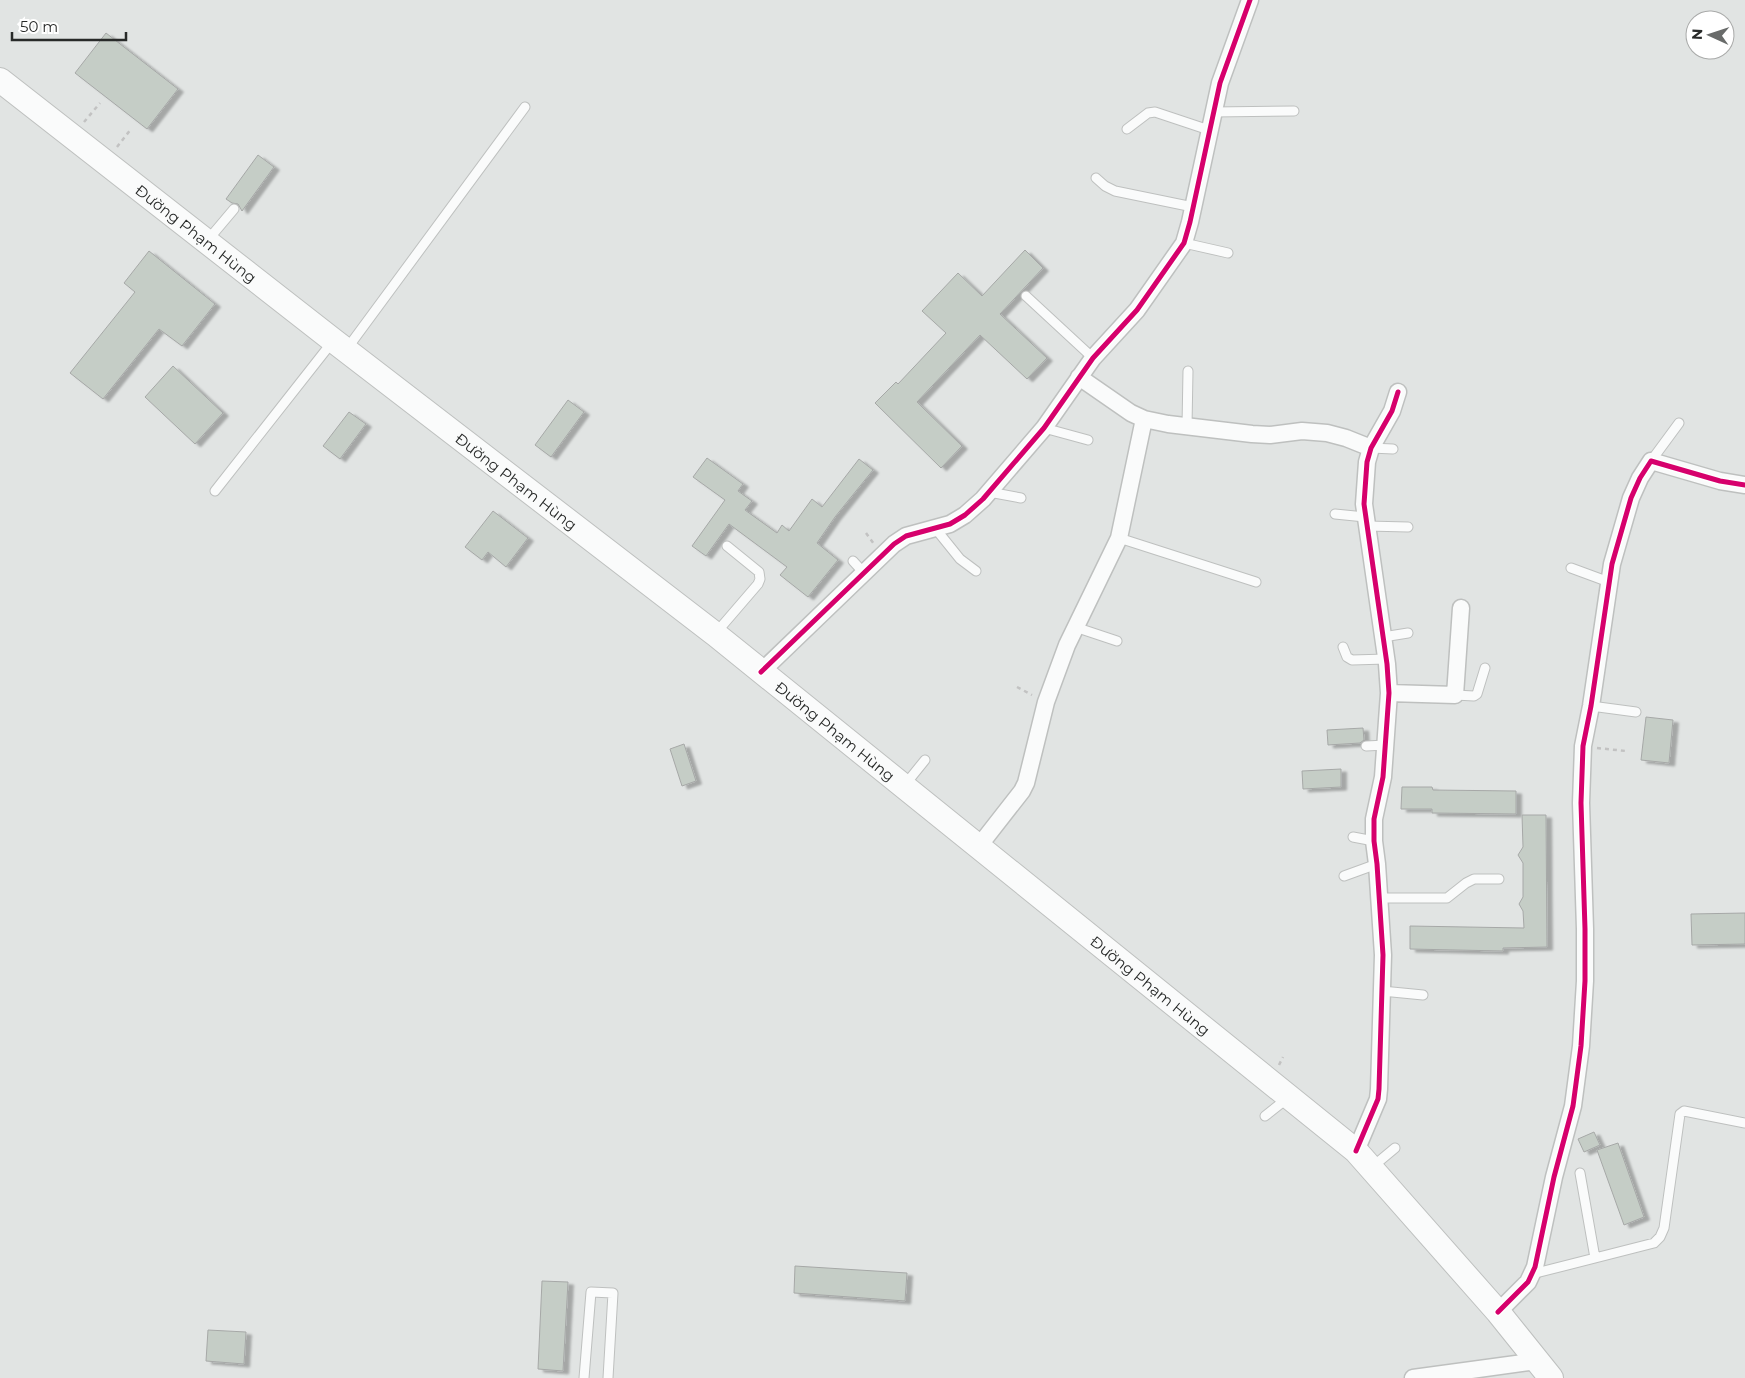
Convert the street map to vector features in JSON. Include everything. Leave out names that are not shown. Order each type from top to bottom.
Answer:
[{"type":"main road","name":"Đường Phạm Hùng","points":[[0,80],[715,634],[1289,1096],[1364,1159],[1498,1312],[1544,1370]]},
{"type":"street","points":[[761,672],[858,567],[906,536],[950,524],[965,515],[989,492],[1044,428],[1093,358],[1138,310],[1184,243],[1220,83],[1250,0]]},
{"type":"street","points":[[1079,377],[1131,413],[1144,418],[1187,426],[1252,434],[1326,433],[1346,438],[1371,448]]},
{"type":"street","points":[[1364,1159],[1378,1099],[1383,955],[1374,819],[1383,777],[1389,693],[1364,504],[1366,470],[1371,448],[1392,411],[1398,392]]},
{"type":"street","points":[[979,846],[1022,791],[1026,783],[1046,702],[1062,657],[1120,538],[1144,418]]},
{"type":"street","points":[[1498,1312],[1528,1282],[1535,1267],[1554,1177],[1570,1122],[1581,1046],[1585,981],[1581,803],[1583,746],[1591,706],[1612,564],[1631,498],[1650,461],[1720,481],[1745,485]]},
{"type":"street","points":[[1389,693],[1455,695],[1462,608]]},
{"type":"street","points":[[1413,1378],[1544,1370]]},
{"type":"lane","points":[[215,491],[340,345],[526,107]]},
{"type":"lane","points":[[1127,129],[1148,113],[1155,112],[1209,130]]},
{"type":"lane","points":[[1213,112],[1294,112]]},
{"type":"lane","points":[[1096,178],[1105,186],[1115,191],[1193,207]]},
{"type":"lane","points":[[207,242],[234,209]]},
{"type":"lane","points":[[1184,243],[1228,252]]},
{"type":"lane","points":[[1026,296],[1093,358]]},
{"type":"lane","points":[[1187,426],[1188,371]]},
{"type":"lane","points":[[1650,461],[1679,424]]},
{"type":"lane","points":[[1044,428],[1088,440]]},
{"type":"lane","points":[[1371,448],[1393,449]]},
{"type":"lane","points":[[989,492],[1022,498]]},
{"type":"lane","points":[[1335,514],[1408,527]]},
{"type":"lane","points":[[935,528],[960,559],[976,571]]},
{"type":"lane","points":[[1120,538],[1256,582]]},
{"type":"lane","points":[[715,634],[758,584],[760,579],[759,572],[727,546]]},
{"type":"lane","points":[[1571,568],[1609,582]]},
{"type":"lane","points":[[1075,627],[1117,641]]},
{"type":"lane","points":[[1383,637],[1408,634]]},
{"type":"lane","points":[[1343,647],[1347,657],[1352,660],[1386,659]]},
{"type":"lane","points":[[1455,695],[1474,696],[1477,694],[1485,668]]},
{"type":"lane","points":[[1591,706],[1636,712]]},
{"type":"lane","points":[[1366,746],[1386,745]]},
{"type":"lane","points":[[904,787],[926,760]]},
{"type":"lane","points":[[1353,837],[1374,841]]},
{"type":"lane","points":[[1344,876],[1377,864]]},
{"type":"lane","points":[[1379,898],[1447,898],[1474,879],[1499,879]]},
{"type":"lane","points":[[1382,991],[1423,995]]},
{"type":"lane","points":[[1265,1116],[1289,1096]]},
{"type":"lane","points":[[1532,1274],[1654,1244],[1664,1228],[1680,1114],[1684,1111],[1745,1122]]},
{"type":"lane","points":[[1364,1159],[1395,1148]]},
{"type":"lane","points":[[1580,1173],[1595,1258]]},
{"type":"lane","points":[[584,1378],[591,1292],[613,1293],[608,1378]]},
{"type":"path","points":[[72,136],[100,103]]},
{"type":"path","points":[[106,163],[131,129]]},
{"type":"path","points":[[1583,746],[1626,751]]},
{"type":"building","points":[[106,33],[178,89],[147,129],[75,73]]},
{"type":"building","points":[[258,155],[274,167],[242,211],[238,204],[226,199]]},
{"type":"building","points":[[1025,250],[1043,268],[1000,314],[1047,358],[1027,379],[980,335],[917,402],[962,446],[941,468],[875,403],[896,382],[898,384],[946,333],[922,311],[958,273],[982,296]]},
{"type":"building","points":[[149,251],[215,304],[182,346],[159,329],[103,399],[70,373],[135,292],[124,283]]},
{"type":"building","points":[[173,366],[223,413],[195,444],[145,397]]},
{"type":"building","points":[[568,400],[584,412],[551,457],[535,445]]},
{"type":"building","points":[[349,412],[366,424],[340,459],[323,446]]},
{"type":"building","points":[[707,458],[743,484],[738,491],[752,501],[745,510],[777,533],[782,525],[789,531],[812,499],[822,507],[859,459],[873,470],[835,517],[817,543],[838,560],[808,597],[780,575],[787,567],[729,524],[706,556],[692,546],[725,500],[693,477]]},
{"type":"building","points":[[493,511],[528,538],[506,567],[488,552],[482,560],[465,547]]},
{"type":"building","points":[[1646,717],[1673,720],[1669,763],[1641,760]]},
{"type":"building","points":[[1363,728],[1364,740],[1360,743],[1328,745],[1327,730]]},
{"type":"building","points":[[684,744],[696,781],[682,786],[670,749]]},
{"type":"building","points":[[1341,769],[1341,787],[1303,789],[1302,771]]},
{"type":"building","points":[[1402,787],[1432,787],[1433,790],[1516,791],[1516,814],[1432,813],[1432,809],[1401,809]]},
{"type":"building","points":[[1522,815],[1546,815],[1547,947],[1503,948],[1503,951],[1410,949],[1410,926],[1524,928],[1523,911],[1519,904],[1523,897],[1523,863],[1518,855],[1523,847]]},
{"type":"building","points":[[1745,913],[1745,944],[1692,945],[1691,914]]},
{"type":"building","points":[[1594,1132],[1600,1145],[1584,1152],[1578,1139]]},
{"type":"building","points":[[1618,1143],[1644,1217],[1624,1225],[1597,1150]]},
{"type":"building","points":[[795,1266],[907,1273],[905,1301],[794,1293]]},
{"type":"building","points":[[542,1281],[568,1282],[563,1371],[538,1369]]},
{"type":"building","points":[[208,1330],[246,1332],[244,1364],[206,1361]]},
{"type":"cycle path","points":[[761,672],[894,544],[906,536],[950,524],[965,515],[983,499],[1044,428],[1093,358],[1137,310],[1184,243],[1220,83],[1250,0]]},
{"type":"cycle path","points":[[1356,1151],[1378,1099],[1379,1089],[1383,955],[1374,819],[1383,777],[1389,693],[1387,664],[1364,504],[1367,462],[1371,448],[1392,411],[1398,392]]},
{"type":"cycle path","points":[[1498,1312],[1528,1282],[1535,1267],[1554,1177],[1573,1106],[1581,1046],[1585,981],[1581,803],[1583,746],[1591,706],[1612,564],[1631,498],[1640,478],[1651,461],[1720,481],[1745,485]]}]
